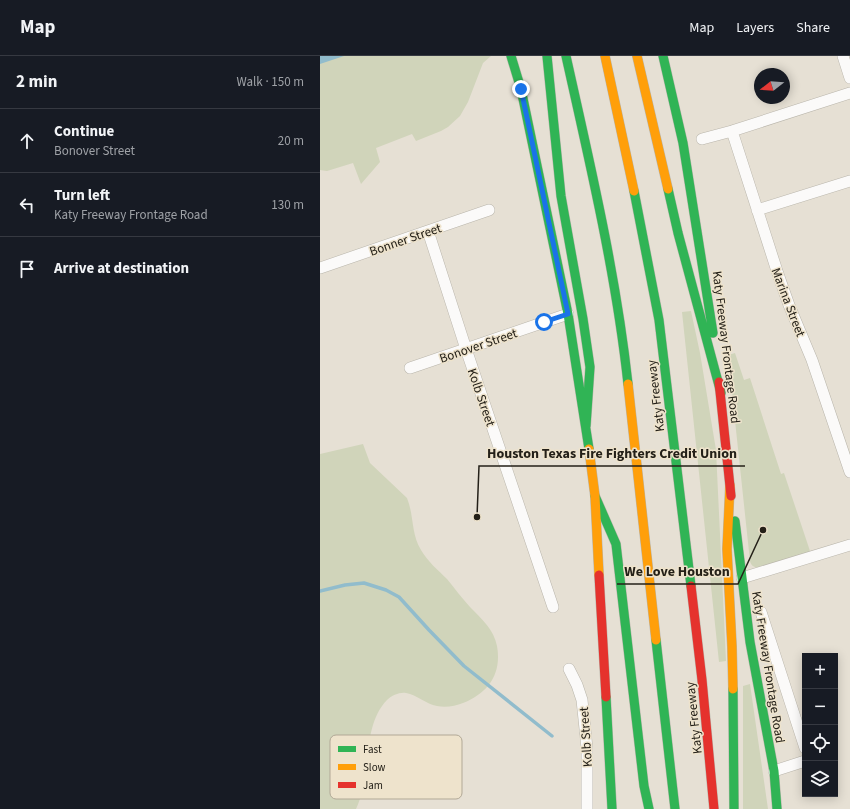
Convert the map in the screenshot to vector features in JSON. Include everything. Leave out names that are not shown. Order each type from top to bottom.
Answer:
[{"type":"main road","points":[[511,56],[521,89],[568,314],[586,426],[594,496],[605,662],[612,809]]},
{"type":"main road","points":[[547,56],[561,196],[590,367],[586,426]]},
{"type":"main road","name":"Katy Freeway","points":[[566,56],[601,212],[625,355],[674,809]]},
{"type":"main road","name":"Katy Freeway","points":[[605,56],[638,211],[659,320],[702,680],[714,809]]},
{"type":"main road","points":[[637,56],[678,233],[721,393]]},
{"type":"main road","name":"Katy Freeway Frontage Road","points":[[664,56],[683,143],[703,265],[721,393],[730,485],[750,642],[774,772],[777,809]]},
{"type":"main road","points":[[730,485],[727,548],[732,647],[734,809]]},
{"type":"main road","points":[[594,496],[616,544],[644,786],[649,809]]},
{"type":"street","points":[[843,56],[850,78]]},
{"type":"street","points":[[702,139],[732,131],[850,93]]},
{"type":"street","name":"Marina Street","points":[[732,131],[789,305],[815,367],[850,472]]},
{"type":"street","points":[[757,210],[850,181]]},
{"type":"street","name":"Bonner Street","points":[[320,268],[489,210]]},
{"type":"street","name":"Kolb Street","points":[[428,231],[553,608]]},
{"type":"street","name":"Bonover Street","points":[[410,368],[568,314]]},
{"type":"street","points":[[742,578],[850,545]]},
{"type":"street","points":[[761,612],[802,739]]},
{"type":"street","name":"Kolb Street","points":[[568,668],[577,685],[582,700],[587,748],[587,809]]},
{"type":"street","points":[[774,772],[802,762]]},
{"type":"green space","points":[[320,56],[491,56],[483,63],[468,102],[460,116],[441,131],[416,141],[412,134],[376,148],[380,162],[361,184],[353,163],[327,171],[320,170]]},
{"type":"green space","points":[[691,311],[700,353],[716,450],[726,661],[719,662],[682,312]]},
{"type":"green space","points":[[735,353],[744,380],[750,378],[781,474],[784,473],[811,554],[759,568],[753,566],[750,561],[728,355]]},
{"type":"green space","points":[[363,444],[370,463],[407,498],[416,538],[424,554],[433,566],[447,579],[467,604],[483,620],[493,635],[497,646],[498,656],[495,674],[486,688],[472,699],[454,706],[440,707],[406,693],[399,693],[389,698],[379,711],[373,724],[371,735],[330,735],[330,799],[360,799],[356,809],[320,809],[320,454]]},
{"type":"green space","points":[[750,684],[768,809],[743,809],[743,686]]},
{"type":"water","points":[[320,56],[344,56],[320,64]]},
{"type":"waterway","points":[[320,591],[345,585],[364,583],[386,590],[399,597],[464,666],[552,736]]},
{"type":"traffic: fast","points":[[511,56],[521,89],[568,314],[589,449]]},
{"type":"traffic: fast","points":[[547,56],[561,196],[590,367],[586,426]]},
{"type":"traffic: fast","points":[[566,56],[593,178],[617,301],[628,384]]},
{"type":"traffic: fast","points":[[663,56],[683,143],[713,333]]},
{"type":"traffic: fast","points":[[668,189],[678,233],[721,393]]},
{"type":"traffic: fast","points":[[634,191],[659,320],[691,586]]},
{"type":"traffic: fast","points":[[595,496],[616,544],[644,786],[649,809]]},
{"type":"traffic: fast","points":[[735,521],[750,642],[774,771],[777,809]]},
{"type":"traffic: fast","points":[[656,640],[675,809]]},
{"type":"traffic: fast","points":[[733,689],[734,809]]},
{"type":"traffic: fast","points":[[606,697],[612,809]]},
{"type":"traffic: slow","points":[[605,56],[634,191]]},
{"type":"traffic: slow","points":[[637,56],[668,189]]},
{"type":"traffic: slow","points":[[628,384],[656,640]]},
{"type":"traffic: slow","points":[[589,449],[595,496],[599,575]]},
{"type":"traffic: slow","points":[[730,485],[727,549],[733,689]]},
{"type":"traffic: jam","points":[[719,382],[731,496]]},
{"type":"traffic: jam","points":[[599,575],[606,697]]},
{"type":"traffic: jam","points":[[691,586],[702,680],[714,809]]},
{"type":"place","name":"Houston Texas Fire Fighters Credit Union","points":[[477,517]]},
{"type":"place","name":"We Love Houston","points":[[763,530]]},
{"type":"route","points":[[521,89],[568,314],[544,322]]}]
